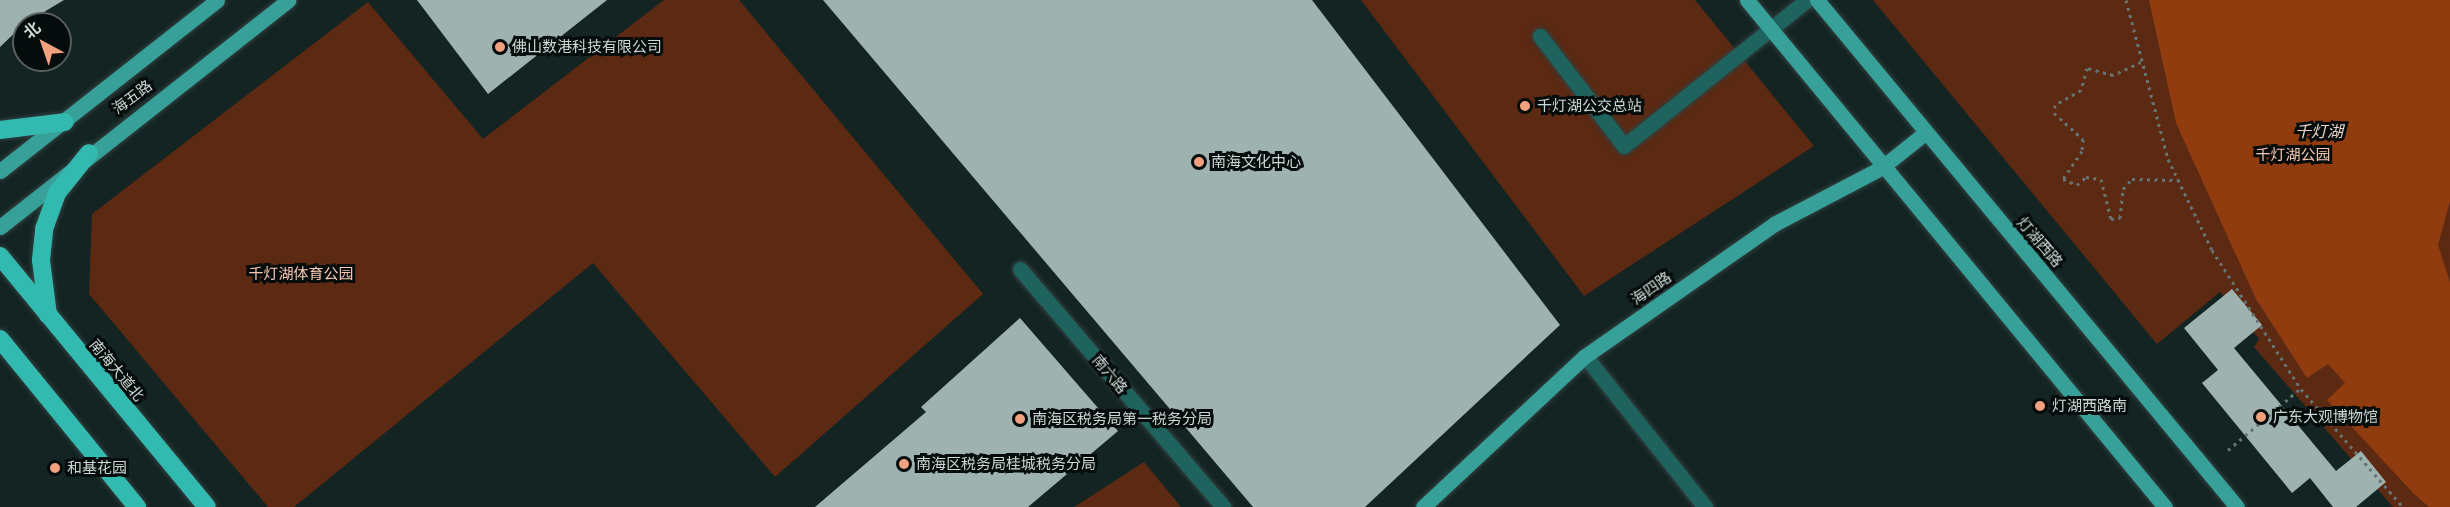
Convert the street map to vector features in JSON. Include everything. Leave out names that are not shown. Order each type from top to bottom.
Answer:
[{"type":"highway","points":[[0,130],[65,122]]},
{"type":"highway","points":[[48,315],[41,260],[44,229],[57,193],[89,153]]},
{"type":"highway","name":"南海大道北","points":[[0,256],[207,507]]},
{"type":"highway","points":[[2,344],[137,507]]},
{"type":"main road","points":[[0,171],[217,0]]},
{"type":"main road","name":"海五路","points":[[0,227],[89,153],[288,0]]},
{"type":"main road","points":[[1747,0],[1881,168],[2165,507]]},
{"type":"main road","name":"灯湖西路","points":[[1817,0],[2237,507]]},
{"type":"main road","name":"海四路","points":[[1424,507],[1585,356],[1774,225],[1881,168],[1925,133]]},
{"type":"street","points":[[1540,36],[1624,146],[1807,0]]},
{"type":"street","name":"南六路","points":[[1020,268],[1223,507]]},
{"type":"street","points":[[1585,356],[1705,507]]},
{"type":"path","points":[[2126,0],[2141,62],[2178,180],[2257,328],[2301,389],[2403,507]]},
{"type":"path","points":[[2141,62],[2113,75],[2087,68],[2082,90],[2055,105],[2054,113],[2083,139],[2082,151],[2063,179],[2077,185],[2086,177],[2101,179],[2111,219],[2120,218],[2123,189],[2132,179],[2178,180]]},
{"type":"path","points":[[2228,450],[2301,389]]},
{"type":"green space","name":"千灯湖体育公园","points":[[664,0],[739,0],[983,294],[775,477],[593,263],[294,507],[268,507],[89,294],[92,214],[368,2],[483,139]]},
{"type":"green space","points":[[1361,0],[1695,0],[1814,146],[1584,296]]},
{"type":"green space","name":"千灯湖公园","points":[[1873,0],[2450,0],[2450,507],[2393,507],[2254,347],[2259,339],[2220,292],[2157,344]]},
{"type":"green space","points":[[1144,462],[1181,507],[1074,507]]},
{"type":"water","name":"千灯湖","points":[[2149,0],[2450,0],[2450,201],[2438,245],[2450,282],[2450,507],[2429,507],[2414,494],[2327,400],[2345,383],[2328,364],[2307,378],[2256,299],[2176,123]]},
{"type":"building","points":[[0,0],[64,0],[44,12],[12,12],[12,36],[0,47]]},
{"type":"building","name":"佛山数港科技有限公司","points":[[417,0],[607,0],[488,94]]},
{"type":"building","name":"南海文化中心","points":[[823,0],[1312,0],[1560,325],[1365,507],[1253,507]]},
{"type":"building","name":"广东大观博物馆","points":[[2232,289],[2262,325],[2234,348],[2336,471],[2361,451],[2386,482],[2356,507],[2333,507],[2310,478],[2292,493],[2202,383],[2218,370],[2184,328]]},
{"type":"building","name":"南海区税务局第一税务分局","points":[[1020,318],[1118,431],[1028,507],[815,507],[926,412],[921,407]]},
{"type":"place","name":"佛山数港科技有限公司","points":[[500,47]]},
{"type":"place","name":"千灯湖公交总站","points":[[1525,106]]},
{"type":"place","name":"南海文化中心","points":[[1199,162]]},
{"type":"place","name":"灯湖西路南","points":[[2040,406]]},
{"type":"place","name":"广东大观博物馆","points":[[2261,417]]},
{"type":"place","name":"南海区税务局第一税务分局","points":[[1020,419]]},
{"type":"place","name":"南海区税务局桂城税务分局","points":[[904,464]]},
{"type":"place","name":"和基花园","points":[[55,468]]}]
